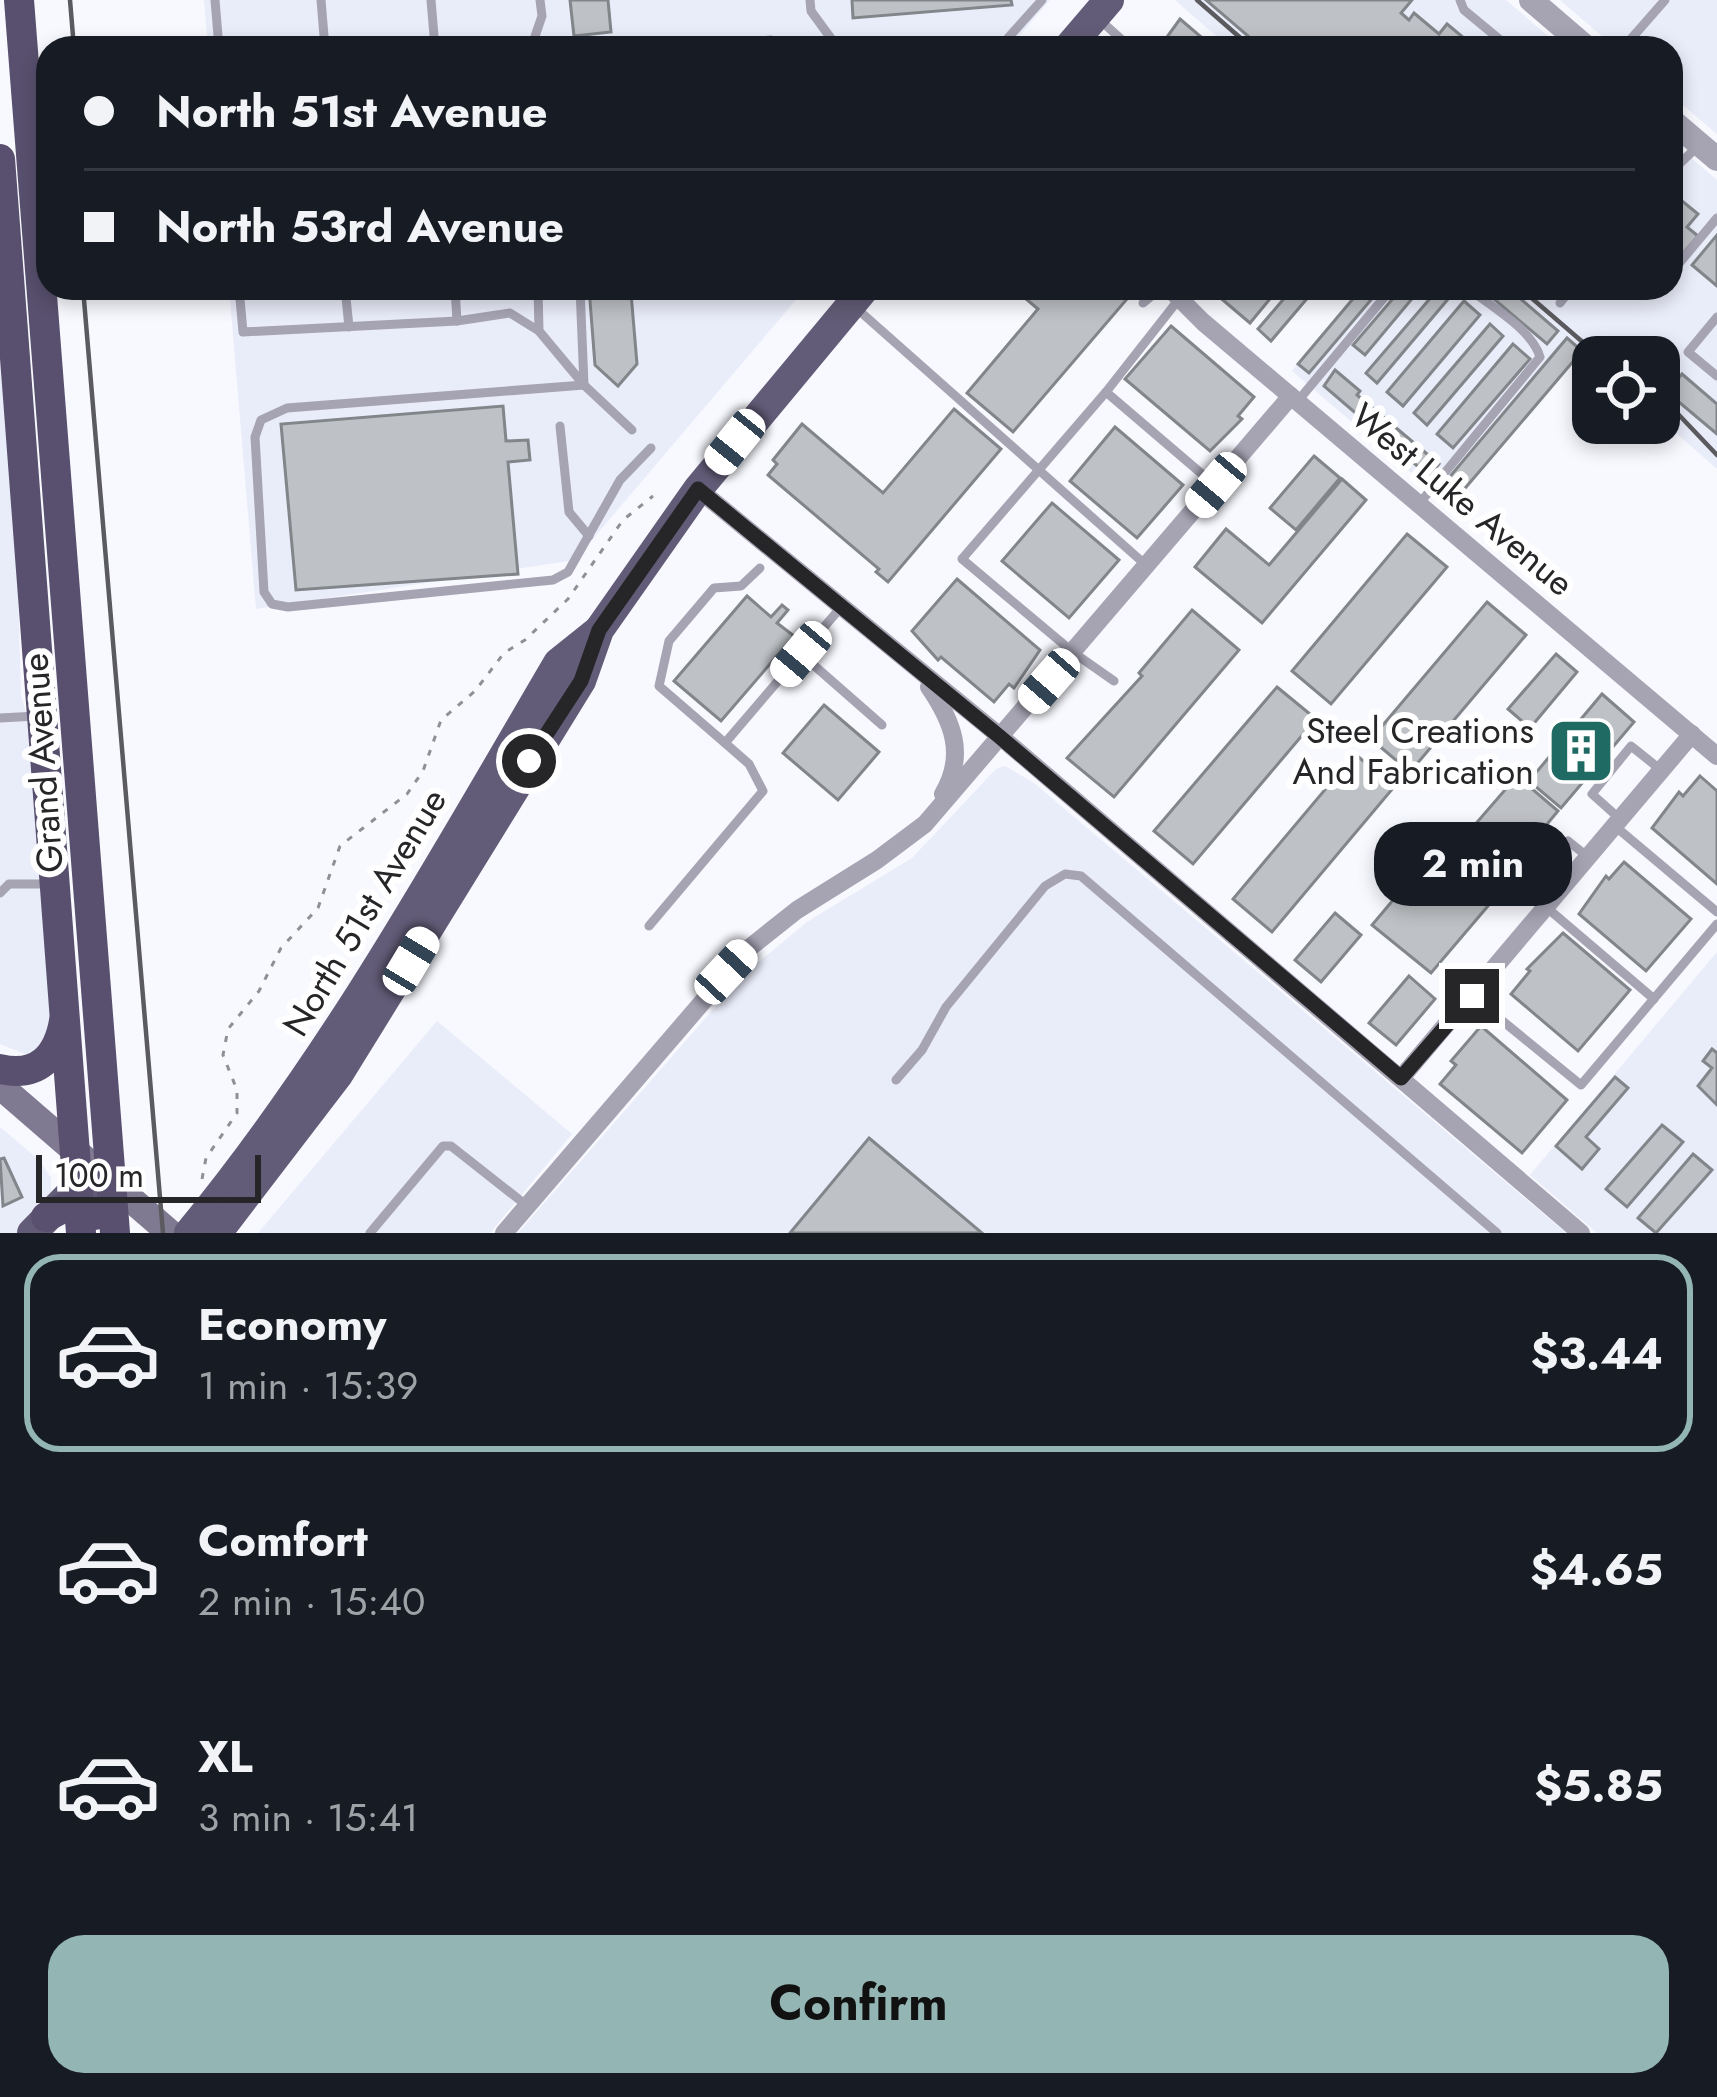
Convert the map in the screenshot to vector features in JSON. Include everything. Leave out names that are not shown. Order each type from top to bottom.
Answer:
[{"type":"highway","name":"Grand Avenue","points":[[19,0],[36,219]]},
{"type":"highway","name":"Grand Avenue","points":[[0,159],[66,1010],[66,1135],[101,1214]]},
{"type":"highway","name":"Grand Avenue","points":[[42,300],[104,1096],[101,1214]]},
{"type":"highway","points":[[0,1069],[33,1070],[47,1060],[58,1046],[66,1010]]},
{"type":"highway","points":[[66,1135],[91,1118],[104,1096]]},
{"type":"main road","points":[[1077,36],[1100,6]]},
{"type":"main road","name":"North 51st Avenue","points":[[189,1233],[312,1112],[399,980],[581,681],[599,630],[698,489],[855,300]]},
{"type":"main road","points":[[0,1086],[66,1135]]},
{"type":"main road","points":[[39,1225],[101,1214],[170,1233]]},
{"type":"street","points":[[1531,0],[1557,36]]},
{"type":"street","points":[[1683,130],[1708,152]]},
{"type":"street","name":"West Luke Avenue","points":[[1179,300],[1717,756]]},
{"type":"street","points":[[504,1233],[748,949],[785,918],[878,860],[925,824],[1294,399]]},
{"type":"street","points":[[698,489],[1000,737],[1581,1233]]},
{"type":"street","points":[[916,669],[956,736],[948,786],[925,824]]},
{"type":"street","points":[[1401,1078],[1692,734]]},
{"type":"lane","points":[[215,0],[218,36]]},
{"type":"lane","points":[[321,0],[324,36]]},
{"type":"lane","points":[[431,0],[434,36]]},
{"type":"lane","points":[[535,36],[542,16],[540,0]]},
{"type":"lane","points":[[810,0],[811,11],[829,36]]},
{"type":"lane","points":[[1010,36],[1042,0]]},
{"type":"lane","points":[[1460,0],[1464,10],[1495,36]]},
{"type":"lane","points":[[1634,36],[1665,0]]},
{"type":"lane","points":[[1100,6],[1122,36]]},
{"type":"lane","points":[[1683,259],[1717,218]]},
{"type":"lane","points":[[240,300],[243,332],[510,314],[539,331],[584,385],[632,430]]},
{"type":"lane","points":[[346,300],[349,327]]},
{"type":"lane","points":[[455,300],[457,321]]},
{"type":"lane","points":[[538,300],[539,331]]},
{"type":"lane","points":[[580,300],[584,385]]},
{"type":"lane","points":[[862,300],[1038,471],[1148,566]]},
{"type":"lane","points":[[1143,303],[1150,300]]},
{"type":"lane","points":[[1114,681],[962,559],[1106,392],[1165,300]]},
{"type":"lane","points":[[1294,399],[1381,300]]},
{"type":"lane","points":[[1419,504],[1540,357],[1524,334],[1483,300]]},
{"type":"lane","points":[[1717,317],[1688,352],[1717,376]]},
{"type":"lane","points":[[584,385],[286,408],[262,419],[255,436],[264,592],[272,604],[288,608],[553,580],[568,572],[620,481],[651,448]]},
{"type":"lane","points":[[1106,392],[1216,485]]},
{"type":"lane","points":[[560,426],[569,512],[589,536]]},
{"type":"lane","points":[[649,926],[763,791],[749,764],[659,686],[669,641],[714,588],[741,586],[760,568]]},
{"type":"lane","points":[[724,743],[842,606]]},
{"type":"lane","points":[[801,654],[882,725]]},
{"type":"lane","points":[[0,718],[44,716]]},
{"type":"lane","points":[[1661,770],[1631,746],[1592,794],[1717,913]]},
{"type":"lane","points":[[896,1080],[922,1050],[946,1007],[1045,886],[1065,874],[1081,875],[1497,1233]]},
{"type":"lane","points":[[0,893],[9,884],[57,884]]},
{"type":"lane","points":[[1549,904],[1654,999]]},
{"type":"lane","points":[[1472,996],[1581,1085],[1717,924]]},
{"type":"lane","points":[[370,1233],[443,1146],[451,1146],[526,1206]]},
{"type":"path","points":[[219,1207],[206,1157],[237,1112],[237,1090],[223,1055],[227,1029],[259,991],[281,948],[318,908],[340,846],[406,794],[423,770],[441,720],[475,691],[504,653],[525,640],[568,599],[623,520],[653,496]]},
{"type":"shaded area","points":[[204,0],[1050,0],[1019,36],[207,36]]},
{"type":"shaded area","points":[[1175,0],[1506,0],[1548,36],[1216,36]]},
{"type":"shaded area","points":[[1560,0],[1717,0],[1717,134],[1683,105],[1683,36],[1602,36]]},
{"type":"shaded area","points":[[1683,151],[1717,180],[1717,469],[1680,436],[1680,336],[1572,336],[1572,364],[1450,506],[1292,371],[1352,300],[1683,300]]},
{"type":"shaded area","points":[[230,300],[796,300],[575,560],[256,609]]},
{"type":"shaded area","points":[[0,322],[16,523],[21,695],[32,734],[52,1036],[30,1056],[0,1044]]},
{"type":"shaded area","points":[[1005,766],[1034,783],[1566,1233],[518,1233],[744,974],[807,922],[912,858],[996,769]]},
{"type":"shaded area","points":[[1717,952],[1717,1233],[1597,1233],[1530,1175]]},
{"type":"shaded area","points":[[437,1021],[572,1134],[490,1233],[258,1233]]},
{"type":"shaded area","points":[[0,1127],[40,1161],[51,1178],[51,1195],[20,1233],[0,1233]]},
{"type":"building","points":[[570,0],[608,0],[611,32],[574,36]]},
{"type":"building","points":[[852,0],[1011,0],[1012,5],[853,18]]},
{"type":"building","points":[[1206,0],[1412,0],[1401,13],[1409,20],[1414,13],[1439,34],[1447,24],[1461,36],[1248,36]]},
{"type":"building","points":[[1180,19],[1200,36],[1168,36]]},
{"type":"building","points":[[1683,202],[1698,214],[1687,227],[1698,236],[1683,254]]},
{"type":"building","points":[[1717,235],[1717,286],[1692,265]]},
{"type":"building","points":[[590,300],[632,300],[637,364],[618,386],[595,365]]},
{"type":"building","points":[[1027,300],[1126,300],[1013,432],[967,393],[1038,309]]},
{"type":"building","points":[[1223,300],[1269,300],[1250,323]]},
{"type":"building","points":[[1283,300],[1306,300],[1271,341],[1258,329]]},
{"type":"building","points":[[1352,300],[1371,300],[1309,373],[1298,364]]},
{"type":"building","points":[[1392,300],[1411,300],[1365,355],[1353,345]]},
{"type":"building","points":[[1429,300],[1447,300],[1377,383],[1366,373]]},
{"type":"building","points":[[1495,300],[1522,300],[1558,331],[1547,344]]},
{"type":"building","points":[[1464,301],[1480,315],[1403,406],[1387,392]]},
{"type":"building","points":[[1490,324],[1503,336],[1427,425],[1414,413]]},
{"type":"building","points":[[1171,326],[1254,397],[1238,416],[1242,419],[1210,451],[1125,379]]},
{"type":"building","points":[[1567,338],[1572,342],[1572,363],[1456,499],[1441,487]]},
{"type":"building","points":[[1513,344],[1530,359],[1453,448],[1437,434]]},
{"type":"building","points":[[1335,370],[1360,391],[1357,395],[1439,464],[1429,476],[1324,386]]},
{"type":"building","points":[[1680,376],[1717,404],[1717,434],[1680,403]]},
{"type":"building","points":[[503,406],[506,441],[528,440],[530,460],[508,462],[518,574],[296,590],[281,424]]},
{"type":"building","points":[[954,409],[1001,449],[888,582],[876,572],[879,569],[768,475],[777,464],[773,460],[802,424],[883,493]]},
{"type":"building","points":[[1115,427],[1183,485],[1137,538],[1070,481]]},
{"type":"building","points":[[1314,456],[1340,478],[1296,530],[1270,508]]},
{"type":"building","points":[[1342,479],[1366,500],[1262,623],[1195,567],[1226,529],[1269,565]]},
{"type":"building","points":[[1052,503],[1119,560],[1069,618],[1002,561]]},
{"type":"building","points":[[1407,534],[1447,567],[1331,704],[1292,671]]},
{"type":"building","points":[[957,579],[1040,650],[1014,688],[1009,684],[994,702],[941,657],[938,660],[912,631]]},
{"type":"building","points":[[747,596],[771,617],[782,605],[788,610],[777,623],[794,636],[721,721],[674,681]]},
{"type":"building","points":[[1487,602],[1526,635],[1410,772],[1371,739]]},
{"type":"building","points":[[1192,610],[1239,650],[1114,797],[1067,758],[1142,676],[1139,673]]},
{"type":"building","points":[[1556,654],[1577,672],[1530,728],[1508,709]]},
{"type":"building","points":[[1277,687],[1316,719],[1193,864],[1154,831]]},
{"type":"building","name":"Steel Creations And Fabrication","points":[[1602,694],[1634,722],[1561,808],[1529,781]]},
{"type":"building","points":[[824,705],[879,752],[838,800],[783,753]]},
{"type":"building","points":[[1355,754],[1394,787],[1272,932],[1233,899]]},
{"type":"building","points":[[1517,776],[1558,811],[1514,864],[1472,828]]},
{"type":"building","points":[[1700,776],[1717,791],[1717,884],[1652,828],[1679,792],[1683,796]]},
{"type":"building","points":[[1437,848],[1493,900],[1431,973],[1372,925]]},
{"type":"building","points":[[1624,862],[1691,919],[1646,971],[1579,914],[1606,876],[1609,879]]},
{"type":"building","points":[[1335,913],[1361,935],[1321,982],[1295,960]]},
{"type":"building","points":[[1563,933],[1630,990],[1578,1051],[1511,994],[1530,971],[1527,969]]},
{"type":"building","points":[[1409,976],[1435,999],[1396,1045],[1369,1023]]},
{"type":"building","points":[[1481,1026],[1567,1100],[1522,1153],[1440,1084],[1456,1065],[1451,1061]]},
{"type":"building","points":[[1712,1049],[1717,1053],[1717,1105],[1698,1086],[1712,1068],[1703,1061]]},
{"type":"building","points":[[1615,1077],[1628,1088],[1586,1137],[1599,1149],[1582,1169],[1556,1146]]},
{"type":"building","points":[[1662,1125],[1683,1142],[1627,1207],[1606,1189]]},
{"type":"building","points":[[869,1138],[982,1233],[790,1233]]},
{"type":"building","points":[[1693,1154],[1712,1170],[1656,1233],[1638,1218]]},
{"type":"building","points":[[4,1158],[22,1197],[3,1206],[0,1159]]},
{"type":"railway","points":[[70,0],[73,36]]},
{"type":"railway","points":[[1197,0],[1238,36]]},
{"type":"railway","points":[[84,300],[163,1233]]},
{"type":"railway","points":[[1534,300],[1576,336]]},
{"type":"railway","points":[[1680,416],[1717,455]]},
{"type":"place","name":"Steel Creations And Fabrication","points":[[1581,751]]},
{"type":"route","points":[[529,761],[581,681],[599,630],[698,489],[1000,737],[1401,1078],[1472,996]]}]
